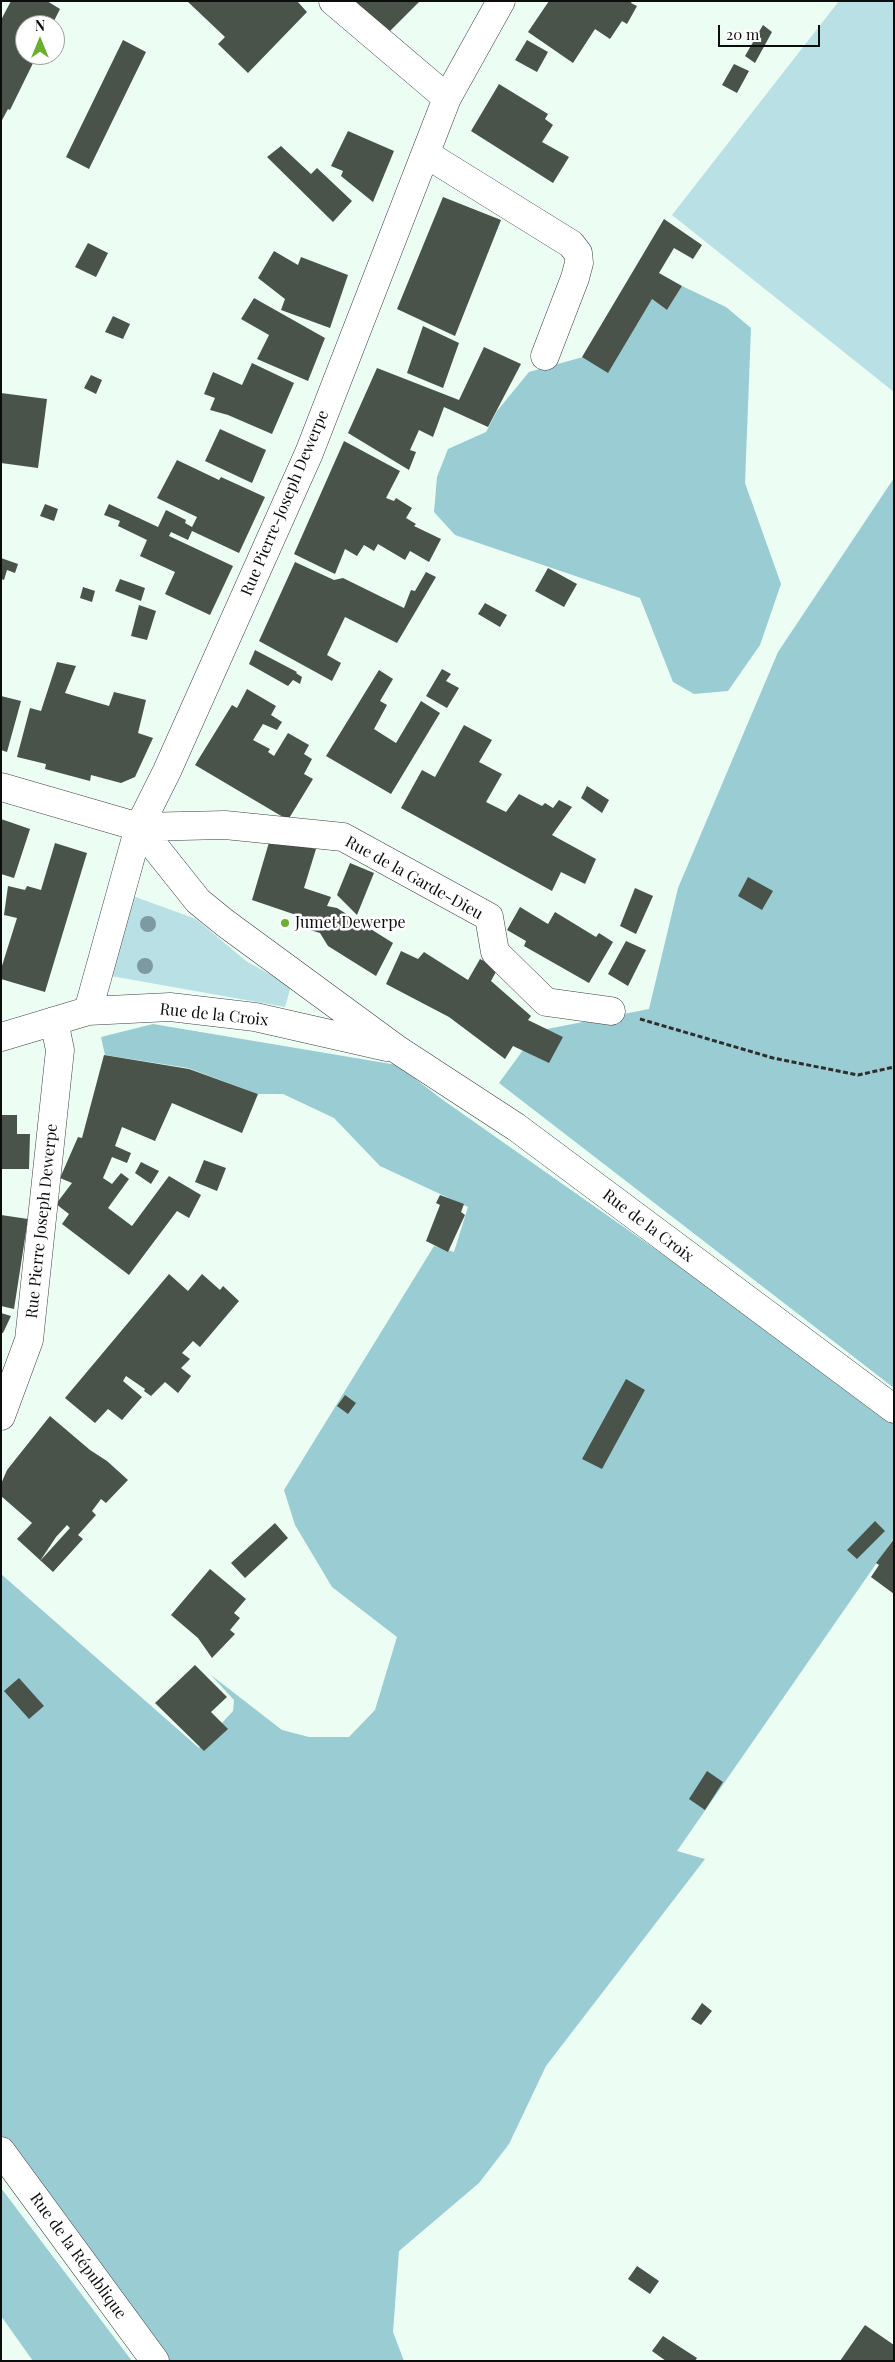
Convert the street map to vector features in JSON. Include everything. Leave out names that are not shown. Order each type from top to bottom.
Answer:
[{"type":"street","points":[[333,1],[447,98]]},
{"type":"street","name":"Rue Pierre-Joseph Dewerpe","points":[[88,1011],[139,827],[167,771],[309,453],[447,98],[501,1]]},
{"type":"street","points":[[426,154],[571,244],[578,253],[579,263],[575,278],[545,356]]},
{"type":"street","points":[[1,787],[139,827]]},
{"type":"street","name":"Rue de la Garde-Dieu","points":[[139,827],[224,825],[343,837],[489,917],[495,952],[546,1002],[611,1010]]},
{"type":"street","name":"Rue de la Croix","points":[[139,827],[198,901],[398,1050],[516,1127],[894,1409]]},
{"type":"street","name":"Rue de la Croix","points":[[1,1037],[88,1011],[170,1007],[255,1017],[398,1050]]},
{"type":"street","name":"Rue Pierre Joseph Dewerpe","points":[[1,1416],[29,1340],[60,1050],[54,1021]]},
{"type":"street","name":"Rue de la République","points":[[1,2151],[155,2361]]},
{"type":"path","points":[[611,1010],[773,1058],[858,1075],[894,1067]]},
{"type":"shaded area","points":[[839,1],[894,1],[894,392],[672,215]]},
{"type":"shaded area","points":[[682,286],[726,307],[751,328],[745,483],[781,584],[760,645],[728,691],[694,694],[673,682],[640,598],[455,535],[434,512],[437,477],[448,449],[486,432],[497,411],[529,372],[583,357],[652,299],[667,310]]},
{"type":"shaded area","points":[[894,478],[894,1388],[499,1083],[537,1031],[649,1009],[678,888],[778,652]]},
{"type":"shaded area","points":[[130,895],[196,919],[246,961],[291,986],[285,1007],[111,976]]},
{"type":"shaded area","points":[[153,1024],[397,1065],[443,1100],[860,1393],[894,1422],[894,1538],[677,1851],[705,1859],[546,2066],[509,2144],[479,2183],[399,2251],[393,2332],[404,2361],[170,2361],[89,2258],[1,2135],[1,1574],[199,1748],[233,1711],[234,1700],[211,1675],[282,1730],[309,1737],[349,1737],[375,1710],[397,1637],[332,1587],[295,1525],[284,1490],[434,1246],[454,1252],[468,1207],[380,1166],[334,1118],[283,1094],[258,1094],[188,1068],[105,1055],[101,1037]]},
{"type":"shaded area","points":[[1,2188],[132,2361],[33,2361],[1,2316]]},
{"type":"building","points":[[11,1],[47,1],[60,9],[57,15],[15,15],[15,65],[32,65],[10,110],[8,109],[1,122],[1,20]]},
{"type":"building","points":[[187,1],[297,1],[307,12],[248,73],[218,44],[225,37]]},
{"type":"building","points":[[355,1],[420,1],[388,33]]},
{"type":"building","points":[[549,1],[632,1],[631,3],[637,6],[627,24],[622,21],[610,39],[595,29],[573,63],[528,32]]},
{"type":"building","points":[[763,25],[772,32],[755,63],[745,56]]},
{"type":"building","points":[[123,40],[146,52],[89,169],[66,157]]},
{"type":"building","points":[[527,40],[548,52],[537,72],[515,60]]},
{"type":"building","points":[[734,64],[749,71],[737,93],[722,85]]},
{"type":"building","points":[[499,84],[548,114],[545,119],[553,125],[542,142],[569,157],[553,183],[471,131]]},
{"type":"building","points":[[348,131],[394,151],[373,202],[341,176],[343,171],[331,166]]},
{"type":"building","points":[[281,146],[311,174],[317,168],[352,201],[333,222],[267,157]]},
{"type":"building","points":[[443,197],[501,220],[455,336],[397,309]]},
{"type":"building","points":[[664,219],[702,245],[693,259],[674,248],[659,273],[682,286],[667,310],[652,299],[608,373],[582,357]]},
{"type":"building","points":[[88,243],[108,253],[96,277],[75,267]]},
{"type":"building","points":[[274,251],[298,265],[301,257],[348,275],[330,328],[281,310],[285,299],[258,278]]},
{"type":"building","points":[[254,298],[325,338],[308,381],[257,359],[269,335],[241,319]]},
{"type":"building","points":[[113,316],[130,324],[123,339],[105,332]]},
{"type":"building","points":[[423,326],[459,343],[443,388],[407,373]]},
{"type":"building","points":[[484,347],[521,364],[488,427],[444,407],[433,437],[419,430],[410,450],[416,452],[409,470],[348,433],[377,368],[459,400]]},
{"type":"building","points":[[252,363],[294,383],[272,434],[228,415],[210,410],[215,398],[204,394],[213,372],[242,385]]},
{"type":"building","points":[[91,375],[102,380],[96,394],[84,388]]},
{"type":"building","points":[[1,393],[47,399],[38,468],[1,463]]},
{"type":"building","points":[[220,429],[266,450],[252,483],[205,461]]},
{"type":"building","points":[[344,441],[400,471],[386,498],[394,501],[396,498],[412,508],[406,518],[416,524],[414,526],[441,539],[429,562],[410,551],[405,560],[378,544],[374,551],[364,545],[357,556],[345,549],[335,574],[294,554]]},
{"type":"building","points":[[177,460],[219,480],[221,477],[265,497],[239,553],[192,531],[188,540],[171,532],[169,536],[233,566],[210,615],[165,594],[175,572],[140,556],[147,540],[118,526],[120,521],[104,515],[109,504],[158,527],[166,510],[186,520],[185,523],[192,527],[197,517],[157,498]]},
{"type":"building","points":[[45,504],[58,509],[54,521],[40,516]]},
{"type":"building","points":[[1,558],[18,564],[15,573],[7,570],[4,580],[1,579]]},
{"type":"building","points":[[295,562],[334,580],[343,578],[404,608],[411,590],[415,591],[426,572],[436,577],[397,643],[345,617],[327,655],[341,663],[332,681],[259,641]]},
{"type":"building","points":[[548,568],[577,584],[564,607],[535,591]]},
{"type":"building","points":[[120,579],[145,588],[141,601],[115,591]]},
{"type":"building","points":[[83,587],[95,591],[92,602],[80,598]]},
{"type":"building","points":[[485,603],[507,615],[500,627],[478,614]]},
{"type":"building","points":[[139,605],[156,611],[147,640],[131,636]]},
{"type":"building","points":[[255,650],[297,672],[302,677],[300,684],[293,680],[288,686],[249,664]]},
{"type":"building","points":[[57,662],[76,666],[65,693],[109,706],[114,692],[146,700],[138,733],[153,738],[135,777],[121,783],[91,775],[90,781],[45,769],[46,764],[17,757],[30,708],[41,711]]},
{"type":"building","points":[[442,669],[451,674],[446,681],[459,688],[447,708],[426,696]]},
{"type":"building","points":[[379,670],[393,679],[380,701],[387,705],[374,729],[396,743],[421,701],[440,713],[391,794],[326,756]]},
{"type":"building","points":[[247,689],[276,706],[271,715],[282,722],[277,730],[263,724],[253,740],[270,749],[268,752],[274,756],[288,733],[309,745],[304,754],[312,759],[304,774],[313,779],[288,820],[195,765],[232,705],[237,708]]},
{"type":"building","points":[[1,696],[21,701],[7,752],[1,750]]},
{"type":"building","points":[[464,725],[492,740],[479,762],[502,774],[486,802],[506,812],[519,794],[542,806],[545,803],[553,808],[559,800],[572,807],[552,835],[596,859],[585,884],[561,872],[552,891],[401,808],[422,770],[435,777]]},
{"type":"building","points":[[587,786],[609,800],[602,813],[581,798]]},
{"type":"building","points":[[1,819],[30,829],[14,878],[1,874]]},
{"type":"building","points":[[270,839],[316,849],[304,888],[331,897],[327,906],[337,908],[393,943],[376,976],[328,946],[320,933],[300,927],[305,918],[252,900]]},
{"type":"building","points":[[55,843],[87,853],[45,992],[1,979],[1,969],[17,918],[4,915],[8,886],[25,890],[27,886],[41,890]]},
{"type":"building","points":[[350,863],[374,873],[357,915],[337,895]]},
{"type":"building","points":[[748,877],[773,891],[762,910],[738,896]]},
{"type":"building","points":[[635,888],[653,896],[636,934],[620,926]]},
{"type":"building","points":[[520,907],[548,924],[555,912],[596,937],[599,933],[613,942],[589,983],[524,946],[526,941],[507,930]]},
{"type":"building","points":[[626,941],[646,950],[628,986],[608,974]]},
{"type":"building","points":[[401,951],[418,959],[424,952],[468,980],[480,959],[498,968],[491,981],[531,1016],[528,1020],[563,1037],[549,1063],[513,1046],[505,1059],[449,1017],[386,984]]},
{"type":"building","points":[[104,1055],[189,1069],[258,1094],[242,1133],[172,1103],[155,1141],[122,1127],[115,1146],[131,1153],[127,1163],[112,1157],[103,1178],[112,1184],[121,1173],[129,1179],[108,1208],[132,1226],[169,1176],[201,1195],[189,1218],[177,1211],[129,1275],[62,1224],[69,1214],[56,1204],[72,1183],[60,1178],[78,1137],[82,1138]]},
{"type":"building","points":[[1,1115],[17,1115],[17,1134],[30,1134],[29,1169],[1,1169]]},
{"type":"building","points":[[204,1160],[226,1168],[217,1191],[195,1182]]},
{"type":"building","points":[[141,1162],[159,1171],[151,1184],[135,1173]]},
{"type":"building","points":[[440,1195],[464,1204],[461,1212],[465,1215],[448,1252],[426,1241],[440,1205],[436,1203]]},
{"type":"building","points":[[1,1215],[28,1219],[14,1309],[1,1306]]},
{"type":"building","points":[[169,1274],[188,1291],[202,1274],[220,1290],[223,1286],[239,1301],[200,1347],[193,1341],[182,1353],[190,1359],[181,1368],[191,1376],[178,1393],[165,1382],[151,1396],[144,1391],[145,1389],[126,1376],[123,1381],[142,1397],[122,1420],[108,1409],[95,1423],[65,1398]]},
{"type":"building","points":[[1,1313],[11,1316],[3,1333],[1,1333]]},
{"type":"building","points":[[626,1379],[645,1390],[602,1469],[582,1459]]},
{"type":"building","points":[[345,1395],[356,1403],[348,1414],[337,1406]]},
{"type":"building","points":[[50,1416],[128,1480],[106,1503],[101,1499],[92,1511],[96,1515],[78,1535],[83,1539],[53,1572],[17,1539],[32,1523],[1,1496],[1,1484],[7,1470]],"holes":[[[67,1525],[70,1528],[40,1560]]]},
{"type":"building","points":[[875,1521],[885,1531],[857,1559],[847,1550]]},
{"type":"building","points":[[275,1523],[288,1538],[245,1578],[231,1563]]},
{"type":"building","points":[[894,1539],[894,1594],[871,1577],[879,1565],[876,1563]]},
{"type":"building","points":[[210,1569],[246,1599],[234,1613],[240,1618],[230,1630],[235,1634],[212,1658],[198,1638],[171,1615]]},
{"type":"building","points":[[195,1665],[227,1697],[211,1712],[228,1729],[204,1751],[155,1703]]},
{"type":"building","points":[[19,1678],[44,1706],[29,1719],[4,1691]]},
{"type":"building","points":[[707,1771],[723,1782],[705,1810],[689,1799]]},
{"type":"building","points":[[702,2003],[712,2011],[701,2025],[691,2019]]},
{"type":"building","points":[[637,2266],[659,2281],[650,2294],[628,2279]]},
{"type":"building","points":[[865,2325],[894,2345],[894,2361],[840,2361]]},
{"type":"building","points":[[663,2336],[697,2358],[695,2361],[666,2361],[652,2351]]},
{"type":"place","name":"Jumet Dewerpe","points":[[285,923]]}]
